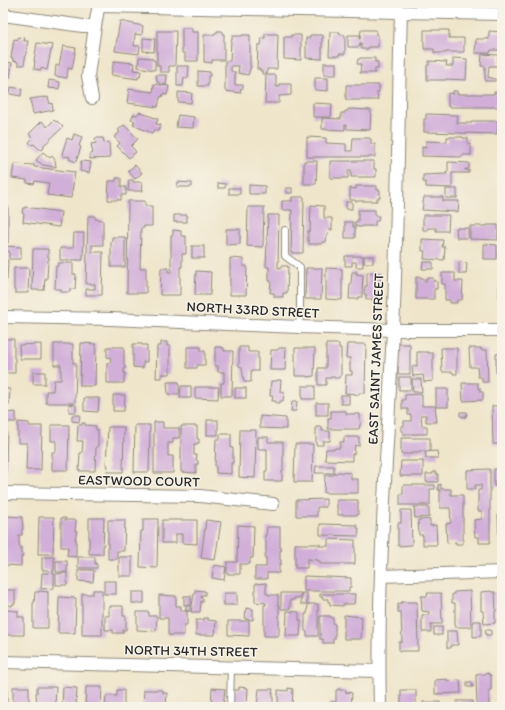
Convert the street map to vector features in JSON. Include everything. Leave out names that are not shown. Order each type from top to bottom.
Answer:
[{"type":"street","points":[[92,98],[88,76],[99,5],[502,14]]},
{"type":"street","name":"EAST SAINT JAMES STREET","points":[[380,707],[379,671],[381,576],[393,330],[401,12]]},
{"type":"street","points":[[3,15],[83,26],[95,26]]},
{"type":"street","name":"NORTH 33RD STREET","points":[[3,317],[111,318],[393,330],[502,330]]},
{"type":"street","name":"EASTWOOD COURT","points":[[3,493],[200,496],[273,504]]},
{"type":"street","points":[[381,576],[502,572]]},
{"type":"street","name":"NORTH 34TH STREET","points":[[3,662],[379,671]]},
{"type":"lane","points":[[285,230],[285,256],[300,267],[299,327]]},
{"type":"lane","points":[[230,707],[231,667]]},
{"type":"building","points":[[120,21],[143,26],[142,35],[135,34],[134,46],[140,46],[139,54],[115,51]]},
{"type":"building","points":[[182,28],[192,28],[192,32],[198,32],[198,61],[185,61],[185,53],[182,53]]},
{"type":"building","points":[[361,30],[376,30],[376,35],[378,35],[378,47],[361,49],[360,43],[359,47],[348,47],[348,35],[360,35],[360,39]]},
{"type":"building","points":[[424,30],[449,30],[449,38],[464,38],[464,52],[434,53],[434,49],[424,49]]},
{"type":"building","points":[[157,31],[176,31],[175,66],[169,66],[169,72],[160,72],[160,66],[157,66]]},
{"type":"building","points":[[217,31],[222,31],[222,34],[224,34],[224,60],[212,60],[212,63],[204,62],[204,35],[215,35]]},
{"type":"building","points":[[489,31],[502,32],[502,50],[491,50],[490,53],[475,53],[476,39],[489,39]]},
{"type":"building","points":[[330,32],[340,32],[340,35],[345,35],[345,54],[339,54],[339,56],[329,56]]},
{"type":"building","points":[[265,34],[278,34],[277,69],[267,69],[267,74],[262,74],[260,69],[257,69],[258,45],[261,45],[262,38],[265,38]]},
{"type":"building","points":[[250,35],[251,66],[248,75],[238,73],[239,66],[231,66],[231,71],[235,72],[235,85],[243,85],[243,88],[240,90],[241,93],[225,91],[225,61],[230,61],[232,36]]},
{"type":"building","points":[[291,35],[301,35],[301,60],[284,59],[284,37],[291,37]]},
{"type":"building","points":[[310,35],[323,35],[322,59],[306,58],[306,38],[310,38]]},
{"type":"building","points":[[18,37],[25,38],[24,41],[28,41],[24,65],[18,65],[18,62],[13,61],[13,58],[11,58],[14,39],[18,40]]},
{"type":"building","points":[[143,38],[155,39],[154,52],[143,51]]},
{"type":"building","points":[[37,43],[53,45],[47,70],[41,68],[41,70],[34,69]]},
{"type":"building","points":[[63,46],[76,48],[72,69],[68,68],[67,78],[55,76],[56,65],[59,66]]},
{"type":"building","points":[[482,54],[498,55],[498,66],[489,66],[488,77],[495,79],[495,81],[485,81],[485,66],[481,66]]},
{"type":"building","points":[[139,57],[152,58],[152,60],[155,60],[155,70],[138,67]]},
{"type":"building","points":[[375,58],[375,62],[378,62],[378,69],[375,69],[375,73],[360,73],[361,64],[357,64],[358,59]]},
{"type":"building","points":[[453,58],[467,59],[466,80],[427,80],[427,65],[429,65],[429,61],[447,62],[446,66],[453,66]]},
{"type":"building","points":[[114,61],[134,63],[133,70],[141,71],[140,77],[138,77],[138,79],[111,75]]},
{"type":"building","points":[[3,62],[12,63],[10,78],[3,77]]},
{"type":"building","points":[[324,63],[336,63],[336,75],[324,75]]},
{"type":"building","points":[[177,66],[189,66],[188,78],[184,78],[183,86],[177,86]]},
{"type":"building","points":[[198,71],[210,72],[210,76],[208,76],[208,86],[198,86]]},
{"type":"building","points":[[156,75],[167,75],[166,85],[157,82]]},
{"type":"building","points":[[266,75],[276,75],[276,87],[279,87],[279,84],[291,84],[291,95],[279,96],[279,103],[265,103]]},
{"type":"building","points":[[315,78],[328,78],[328,91],[315,90]]},
{"type":"building","points":[[49,80],[60,82],[59,89],[48,88]]},
{"type":"building","points":[[154,84],[169,86],[167,95],[163,94],[162,97],[160,97],[158,107],[127,103],[129,89],[153,92]]},
{"type":"building","points":[[346,85],[379,85],[379,92],[377,92],[378,100],[346,100]]},
{"type":"building","points":[[3,86],[9,86],[7,97],[3,96]]},
{"type":"building","points":[[11,87],[22,89],[21,96],[10,94]]},
{"type":"building","points":[[453,91],[457,91],[457,94],[494,94],[494,92],[502,92],[502,107],[448,107],[448,93],[453,94]]},
{"type":"building","points":[[178,92],[192,93],[191,103],[178,102]]},
{"type":"building","points":[[48,97],[50,104],[52,103],[53,110],[33,114],[30,99]]},
{"type":"building","points":[[313,103],[332,104],[331,117],[313,117]]},
{"type":"building","points":[[348,109],[371,110],[370,130],[347,129],[347,125],[345,125],[345,130],[322,129],[322,118],[341,119],[341,113],[345,113]]},
{"type":"building","points":[[139,112],[158,119],[156,124],[161,125],[158,131],[154,130],[152,133],[133,125],[135,121],[131,120],[134,114],[137,115]]},
{"type":"building","points":[[426,114],[458,115],[457,123],[472,123],[472,121],[498,121],[497,134],[424,132],[424,119],[426,119]]},
{"type":"building","points":[[178,115],[194,117],[193,128],[176,127]]},
{"type":"building","points":[[54,120],[63,127],[43,146],[44,148],[42,150],[29,142],[33,138],[29,134],[42,121],[47,127]]},
{"type":"building","points":[[124,125],[138,139],[131,146],[136,152],[129,158],[117,146],[120,143],[114,137],[120,132],[118,130]]},
{"type":"building","points":[[74,134],[82,137],[79,146],[81,147],[76,162],[69,159],[70,157],[65,157],[62,154],[67,138],[72,140]]},
{"type":"building","points":[[307,137],[326,138],[326,143],[346,144],[346,151],[352,151],[353,138],[369,138],[371,139],[371,144],[375,144],[375,157],[307,157]]},
{"type":"building","points":[[447,137],[468,138],[468,144],[471,145],[471,155],[462,155],[462,157],[422,156],[422,147],[426,148],[426,141],[447,142]]},
{"type":"building","points":[[95,138],[103,138],[104,143],[109,142],[110,158],[90,159],[90,154],[93,153],[91,144],[96,143]]},
{"type":"building","points":[[43,152],[50,158],[52,156],[55,160],[56,167],[43,165],[36,160]]},
{"type":"building","points":[[81,161],[91,162],[89,173],[80,171]]},
{"type":"building","points":[[304,161],[317,161],[316,184],[304,184]]},
{"type":"building","points":[[330,161],[374,161],[376,177],[351,177],[351,170],[348,170],[348,178],[330,178]]},
{"type":"building","points":[[448,162],[469,163],[469,169],[465,170],[469,170],[469,173],[452,173],[452,188],[426,187],[426,182],[423,182],[423,175],[447,174]]},
{"type":"building","points":[[14,164],[34,165],[34,167],[75,172],[71,198],[47,195],[49,183],[35,181],[34,184],[27,183],[27,180],[12,178]]},
{"type":"building","points":[[135,165],[142,173],[135,179],[128,171]]},
{"type":"building","points":[[116,178],[121,178],[121,187],[126,187],[126,195],[121,195],[121,200],[108,200],[109,181],[116,181]]},
{"type":"building","points":[[129,180],[133,180],[133,182],[142,182],[143,191],[128,191]]},
{"type":"building","points":[[178,182],[192,183],[192,187],[177,187]]},
{"type":"building","points":[[218,183],[226,184],[225,188],[218,188]]},
{"type":"building","points":[[249,185],[265,186],[265,194],[249,194]]},
{"type":"building","points":[[356,186],[377,186],[377,190],[380,190],[380,198],[377,198],[377,201],[350,200],[350,188],[356,189]]},
{"type":"building","points":[[229,188],[240,188],[240,194],[229,194]]},
{"type":"building","points":[[286,188],[292,188],[292,193],[286,193]]},
{"type":"building","points":[[446,189],[457,189],[457,198],[446,198]]},
{"type":"building","points":[[292,197],[304,197],[303,253],[291,253],[292,210],[282,210],[282,201],[292,201]]},
{"type":"building","points":[[424,197],[443,197],[443,201],[459,201],[458,212],[422,210]]},
{"type":"building","points":[[128,201],[145,201],[145,206],[152,206],[152,226],[144,226],[144,228],[141,228],[140,268],[146,268],[146,293],[127,293]]},
{"type":"building","points":[[346,202],[352,202],[352,209],[346,209]]},
{"type":"building","points":[[3,205],[8,206],[8,243],[3,243]]},
{"type":"building","points":[[311,205],[324,206],[324,218],[332,218],[332,230],[329,229],[326,242],[322,242],[322,244],[309,244],[308,241]]},
{"type":"building","points":[[25,207],[61,212],[59,227],[23,222],[24,214],[22,213],[23,208]]},
{"type":"building","points":[[248,207],[264,207],[263,247],[247,246]]},
{"type":"building","points":[[358,210],[375,210],[375,216],[379,216],[378,221],[375,221],[375,226],[355,226],[355,222],[358,221]]},
{"type":"building","points":[[174,215],[187,215],[187,222],[174,222]]},
{"type":"building","points":[[268,215],[279,215],[278,268],[281,268],[281,266],[288,266],[287,293],[283,293],[283,297],[274,297],[274,293],[270,293],[271,281],[269,281],[269,267],[266,267]]},
{"type":"building","points":[[423,215],[449,215],[448,231],[436,231],[436,228],[428,228],[428,230],[423,230]]},
{"type":"building","points":[[88,216],[95,216],[95,219],[103,220],[103,245],[92,245],[92,252],[103,252],[102,295],[86,295],[86,289],[95,289],[95,284],[86,284]]},
{"type":"building","points":[[345,222],[353,222],[353,227],[355,227],[355,238],[345,238]]},
{"type":"building","points":[[498,225],[498,240],[470,239],[470,226]]},
{"type":"building","points":[[456,228],[468,228],[468,238],[457,238]]},
{"type":"building","points":[[226,229],[240,229],[240,244],[226,245]]},
{"type":"building","points":[[173,230],[181,231],[181,236],[186,236],[186,254],[182,254],[182,267],[180,267],[180,295],[160,295],[161,268],[168,268],[168,272],[171,272],[171,235],[173,235]]},
{"type":"building","points":[[74,233],[84,233],[83,260],[60,260],[60,248],[73,248]]},
{"type":"building","points":[[112,237],[125,237],[125,267],[111,267]]},
{"type":"building","points":[[422,239],[443,240],[442,247],[445,247],[444,260],[424,259],[425,251],[422,251]]},
{"type":"building","points":[[484,244],[497,245],[497,259],[484,259]]},
{"type":"building","points":[[3,246],[21,247],[21,259],[9,259],[9,251],[3,251]]},
{"type":"building","points":[[192,246],[204,246],[204,258],[192,258]]},
{"type":"building","points":[[33,249],[48,249],[49,260],[44,290],[32,290]]},
{"type":"building","points":[[345,256],[363,256],[363,267],[356,267],[356,262],[352,262],[352,266],[345,266]]},
{"type":"building","points":[[364,256],[373,256],[373,263],[364,263]]},
{"type":"building","points":[[230,258],[243,259],[243,266],[247,266],[246,295],[230,295]]},
{"type":"building","points":[[3,260],[8,260],[5,290],[3,290]]},
{"type":"building","points":[[423,262],[433,262],[433,269],[422,269]]},
{"type":"building","points":[[459,262],[467,263],[466,274],[459,274]]},
{"type":"building","points":[[58,263],[73,263],[73,274],[76,274],[75,289],[70,289],[70,292],[61,292],[61,289],[55,289],[56,266],[58,266]]},
{"type":"building","points":[[14,268],[29,268],[28,293],[15,293]]},
{"type":"building","points":[[306,268],[322,268],[321,299],[305,299]]},
{"type":"building","points":[[326,268],[342,269],[342,300],[326,299]]},
{"type":"building","points":[[196,271],[211,272],[210,295],[195,295]]},
{"type":"building","points":[[352,272],[357,272],[356,274],[363,275],[362,297],[358,297],[358,299],[349,299]]},
{"type":"building","points":[[367,272],[380,273],[381,291],[379,301],[366,299],[366,294],[364,294],[365,286],[367,286]]},
{"type":"building","points":[[442,273],[455,273],[455,281],[463,281],[462,300],[457,300],[457,303],[450,303],[450,300],[445,300],[445,284],[442,284]]},
{"type":"building","points":[[499,273],[502,273],[502,300],[499,299]]},
{"type":"building","points":[[416,277],[423,278],[423,281],[426,281],[426,278],[433,278],[433,281],[437,281],[437,289],[434,289],[434,299],[416,299]]},
{"type":"building","points":[[3,339],[14,339],[15,373],[3,373]]},
{"type":"building","points":[[161,342],[167,342],[167,346],[170,346],[170,374],[162,374],[162,378],[156,378],[157,346],[161,346]]},
{"type":"building","points":[[81,343],[96,344],[95,386],[80,386]]},
{"type":"building","points":[[41,344],[41,359],[20,359],[19,345]]},
{"type":"building","points":[[54,344],[73,344],[73,363],[76,363],[75,403],[46,403],[46,391],[53,391],[54,380],[61,380],[61,365],[54,365]]},
{"type":"building","points":[[133,344],[147,345],[147,362],[143,362],[143,368],[133,367]]},
{"type":"building","points":[[326,344],[339,344],[339,348],[341,348],[341,376],[339,378],[326,378],[326,385],[318,385],[318,368],[326,368]]},
{"type":"building","points":[[347,344],[366,344],[365,393],[359,393],[359,395],[345,393],[346,375],[352,375],[352,371],[350,371],[350,358],[346,358]]},
{"type":"building","points":[[396,344],[410,344],[410,374],[398,374],[398,366],[395,366]]},
{"type":"building","points":[[107,347],[124,347],[124,383],[107,383],[107,363],[110,363],[111,358],[107,357]]},
{"type":"building","points":[[187,347],[201,347],[201,351],[205,351],[205,365],[197,365],[197,368],[187,368]]},
{"type":"building","points":[[215,347],[222,347],[224,348],[224,351],[233,351],[232,396],[221,396],[221,383],[224,383],[224,372],[218,372],[218,366],[215,366]]},
{"type":"building","points":[[239,347],[248,347],[248,352],[258,352],[258,371],[251,371],[251,382],[244,382],[242,367],[239,366]]},
{"type":"building","points":[[279,348],[286,348],[285,370],[270,370],[271,350],[278,350]]},
{"type":"building","points":[[295,348],[315,348],[314,376],[295,376]]},
{"type":"building","points":[[441,348],[457,348],[457,374],[453,374],[453,372],[442,372]]},
{"type":"building","points":[[469,348],[481,348],[481,350],[487,350],[488,382],[482,382],[482,377],[478,377],[477,367],[470,367]]},
{"type":"building","points":[[500,349],[502,349],[502,373],[496,373],[496,354],[501,354]]},
{"type":"building","points":[[417,352],[433,353],[433,381],[424,382],[423,375],[413,376],[412,366],[417,366]]},
{"type":"building","points":[[33,372],[45,372],[45,384],[33,384]]},
{"type":"building","points":[[399,377],[411,377],[411,390],[399,390]]},
{"type":"building","points":[[412,379],[421,379],[422,392],[413,392]]},
{"type":"building","points":[[281,380],[280,392],[284,392],[283,401],[280,401],[280,403],[272,401],[273,396],[270,396],[271,381]]},
{"type":"building","points":[[167,382],[179,382],[179,394],[168,394]]},
{"type":"building","points":[[462,383],[478,383],[478,389],[480,388],[480,392],[483,392],[483,400],[463,401]]},
{"type":"building","points":[[181,386],[191,386],[191,398],[180,398]]},
{"type":"building","points":[[302,386],[315,386],[315,399],[302,399]]},
{"type":"building","points":[[195,387],[219,387],[218,399],[195,398]]},
{"type":"building","points":[[235,388],[246,388],[246,398],[235,398]]},
{"type":"building","points":[[3,389],[10,389],[9,405],[3,405]]},
{"type":"building","points":[[436,389],[448,389],[448,407],[436,407]]},
{"type":"building","points":[[422,394],[422,406],[435,406],[437,422],[426,422],[426,415],[421,415],[422,426],[427,426],[427,434],[403,434],[403,431],[401,431],[401,426],[404,426],[404,421],[411,421],[411,415],[408,415],[408,409],[402,409],[402,400],[405,400],[405,395]]},
{"type":"building","points":[[113,395],[125,395],[124,411],[113,411]]},
{"type":"building","points":[[341,395],[349,395],[349,404],[341,404]]},
{"type":"building","points":[[84,398],[99,398],[98,412],[84,411]]},
{"type":"building","points":[[292,401],[297,401],[296,411],[291,411]]},
{"type":"building","points":[[316,403],[328,403],[328,415],[316,415]]},
{"type":"building","points":[[69,404],[76,405],[76,412],[69,412]]},
{"type":"building","points":[[492,406],[502,406],[502,444],[493,444]]},
{"type":"building","points":[[331,411],[346,411],[346,414],[360,414],[361,421],[359,429],[328,429],[328,418],[331,418]]},
{"type":"building","points":[[16,412],[16,422],[6,422],[6,413]]},
{"type":"building","points":[[460,412],[467,412],[466,417],[460,416]]},
{"type":"building","points":[[72,415],[80,415],[79,422],[72,421]]},
{"type":"building","points":[[260,416],[286,418],[286,429],[260,428]]},
{"type":"building","points":[[207,420],[218,420],[218,435],[207,435]]},
{"type":"building","points":[[18,422],[29,423],[29,426],[42,426],[41,470],[26,470],[27,443],[18,443]]},
{"type":"building","points":[[154,422],[163,422],[163,428],[179,428],[179,438],[173,438],[173,443],[168,443],[168,456],[173,456],[173,473],[154,473]]},
{"type":"building","points":[[82,423],[85,423],[85,425],[96,426],[96,430],[98,430],[98,447],[96,447],[95,471],[79,471],[80,453],[82,453],[83,441],[77,441],[78,425],[82,425]]},
{"type":"building","points":[[3,424],[7,424],[6,470],[3,470]]},
{"type":"building","points":[[51,425],[69,425],[68,470],[52,470],[52,452],[56,452],[56,441],[51,441]]},
{"type":"building","points":[[135,425],[150,425],[149,472],[134,472]]},
{"type":"building","points":[[181,426],[197,426],[197,439],[199,439],[199,443],[194,444],[194,455],[197,455],[196,460],[198,461],[198,464],[196,464],[196,473],[181,472]]},
{"type":"building","points":[[108,427],[124,427],[123,472],[107,472]]},
{"type":"building","points":[[316,427],[322,427],[322,431],[330,431],[330,441],[323,441],[323,445],[316,445]]},
{"type":"building","points":[[240,430],[256,430],[255,478],[239,477]]},
{"type":"building","points":[[220,434],[231,434],[233,463],[231,463],[231,474],[216,473],[216,439],[220,439]]},
{"type":"building","points":[[258,437],[268,437],[268,442],[283,442],[282,481],[265,481],[265,471],[267,471],[267,449],[258,449]]},
{"type":"building","points":[[344,437],[359,437],[359,446],[355,445],[354,454],[352,454],[352,461],[325,460],[326,449],[340,448],[340,442],[344,442]]},
{"type":"building","points":[[401,438],[430,438],[430,451],[401,454]]},
{"type":"building","points":[[295,444],[313,444],[312,482],[294,482]]},
{"type":"building","points":[[437,451],[438,458],[426,458],[425,452]]},
{"type":"building","points":[[401,461],[423,461],[423,476],[400,476]]},
{"type":"building","points":[[316,466],[334,466],[334,473],[315,473]]},
{"type":"building","points":[[490,469],[490,543],[479,543],[479,537],[475,537],[474,520],[482,519],[482,511],[478,511],[478,490],[481,490],[481,485],[475,485],[475,489],[467,489],[467,470]]},
{"type":"building","points":[[494,469],[502,469],[502,486],[494,486]]},
{"type":"building","points":[[338,472],[351,473],[351,479],[358,479],[358,493],[324,493],[325,475],[333,475]]},
{"type":"building","points":[[433,472],[438,474],[438,482],[426,482],[426,474],[433,474]]},
{"type":"building","points":[[441,484],[441,489],[451,489],[451,495],[463,495],[463,544],[456,544],[456,542],[447,543],[446,524],[451,523],[450,508],[440,508],[440,490],[438,490],[438,485]]},
{"type":"building","points":[[403,485],[435,485],[435,489],[430,489],[430,505],[400,505],[400,494],[403,494]]},
{"type":"building","points":[[326,499],[326,507],[317,507],[317,516],[296,516],[296,500]]},
{"type":"building","points":[[337,500],[358,500],[358,515],[338,515]]},
{"type":"building","points":[[414,507],[429,507],[429,517],[415,518]]},
{"type":"building","points":[[401,510],[411,510],[412,545],[398,546],[398,523],[401,523]]},
{"type":"building","points":[[498,515],[502,515],[502,537],[499,537]]},
{"type":"building","points":[[5,516],[22,517],[22,535],[19,535],[19,547],[21,547],[21,554],[23,554],[21,557],[21,566],[5,565]]},
{"type":"building","points":[[39,517],[54,517],[53,554],[38,554]]},
{"type":"building","points":[[61,518],[66,518],[65,520],[76,520],[76,557],[67,556],[68,547],[61,547]]},
{"type":"building","points":[[89,518],[104,518],[103,554],[89,554]]},
{"type":"building","points":[[143,519],[158,519],[157,568],[140,567],[141,531],[143,531]]},
{"type":"building","points":[[430,519],[430,526],[436,525],[437,545],[423,545],[423,535],[419,535],[418,520]]},
{"type":"building","points":[[108,520],[125,520],[124,551],[117,551],[117,559],[108,559]]},
{"type":"building","points":[[162,520],[197,520],[197,544],[182,543],[182,534],[176,534],[176,543],[162,543]]},
{"type":"building","points":[[206,520],[221,522],[215,560],[201,558]]},
{"type":"building","points":[[320,524],[357,525],[357,528],[359,528],[358,536],[320,535]]},
{"type":"building","points":[[238,525],[254,526],[253,558],[250,558],[250,564],[240,564],[240,574],[227,574],[227,562],[237,562]]},
{"type":"building","points":[[267,527],[280,527],[280,548],[282,548],[281,551],[280,550],[281,564],[279,564],[279,573],[267,573],[267,579],[255,579],[255,567],[266,567],[265,535]]},
{"type":"building","points":[[328,539],[355,540],[355,564],[320,564],[320,561],[318,560],[307,559],[307,568],[295,568],[295,544],[320,544],[320,546],[328,546]]},
{"type":"building","points":[[42,557],[54,557],[54,588],[41,589],[42,573],[48,573],[49,570],[42,570]]},
{"type":"building","points":[[78,557],[95,557],[95,564],[97,564],[97,568],[78,568]]},
{"type":"building","points":[[119,557],[132,557],[132,576],[119,576]]},
{"type":"building","points":[[56,561],[67,561],[67,572],[56,572]]},
{"type":"building","points":[[214,565],[226,567],[224,580],[212,578]]},
{"type":"building","points":[[78,570],[94,570],[93,582],[78,581]]},
{"type":"building","points":[[67,573],[67,585],[56,585],[56,574]]},
{"type":"building","points":[[304,576],[351,578],[351,587],[349,587],[349,591],[304,591]]},
{"type":"building","points":[[104,581],[116,581],[116,594],[104,594]]},
{"type":"building","points":[[266,583],[266,594],[278,595],[279,636],[264,636],[264,605],[266,605],[266,603],[255,602],[255,584]]},
{"type":"building","points":[[3,590],[15,590],[15,604],[9,606],[9,604],[3,604]]},
{"type":"building","points":[[93,590],[102,590],[102,635],[82,635],[82,594],[93,594]]},
{"type":"building","points":[[195,590],[205,591],[205,595],[202,595],[201,598],[203,598],[203,602],[201,601],[200,612],[191,612]]},
{"type":"building","points":[[470,591],[471,627],[455,627],[455,603],[452,603],[452,594],[454,594],[454,592]]},
{"type":"building","points":[[35,592],[48,592],[48,628],[33,628],[33,603]]},
{"type":"building","points":[[132,592],[144,592],[144,603],[132,603]]},
{"type":"building","points":[[481,592],[495,592],[495,623],[484,624],[483,611],[481,611]]},
{"type":"building","points":[[224,593],[237,593],[237,605],[224,605]]},
{"type":"building","points":[[281,593],[301,593],[301,595],[300,598],[290,600],[290,609],[281,609]]},
{"type":"building","points":[[302,593],[307,593],[307,604],[301,604]]},
{"type":"building","points":[[427,593],[441,593],[442,624],[431,624],[431,632],[422,632],[422,615],[429,615],[429,612],[422,611],[421,596],[428,596]]},
{"type":"building","points":[[320,594],[355,594],[354,604],[343,604],[343,606],[330,605],[328,599],[322,599],[323,597],[320,597]]},
{"type":"building","points":[[159,595],[176,596],[176,606],[181,606],[181,611],[187,611],[187,625],[184,625],[184,635],[168,635],[168,618],[159,618]]},
{"type":"building","points":[[184,596],[191,596],[191,605],[184,605]]},
{"type":"building","points":[[59,597],[76,598],[75,633],[58,633]]},
{"type":"building","points":[[401,602],[417,602],[418,651],[399,651],[399,642],[402,642],[401,612],[398,612],[398,604],[401,604]]},
{"type":"building","points":[[308,604],[318,604],[318,636],[307,636],[307,632],[305,631],[305,614],[307,614]]},
{"type":"building","points":[[109,606],[123,606],[123,616],[126,616],[126,630],[123,630],[123,633],[113,633],[113,630],[105,630],[105,616],[109,616]]},
{"type":"building","points":[[186,606],[190,606],[190,611],[186,611]]},
{"type":"building","points":[[246,608],[253,609],[253,620],[245,619]]},
{"type":"building","points":[[5,610],[18,611],[18,617],[24,617],[24,635],[4,635]]},
{"type":"building","points":[[287,611],[299,612],[299,620],[301,620],[300,636],[286,636]]},
{"type":"building","points":[[137,612],[149,612],[149,616],[157,616],[156,631],[137,630]]},
{"type":"building","points":[[344,615],[362,617],[361,639],[344,639]]},
{"type":"building","points":[[320,616],[332,617],[335,624],[335,639],[333,639],[333,643],[323,643],[323,639],[320,639]]},
{"type":"building","points":[[204,618],[216,621],[215,635],[196,635],[196,620],[204,620]]},
{"type":"building","points":[[228,621],[249,621],[249,636],[228,635]]},
{"type":"building","points":[[473,621],[481,621],[481,636],[473,637]]},
{"type":"building","points":[[500,626],[502,626],[502,639],[500,639]]},
{"type":"building","points":[[434,627],[442,627],[442,635],[434,635]]},
{"type":"building","points":[[485,630],[491,630],[491,635],[486,635]]},
{"type":"building","points":[[447,631],[457,631],[458,645],[451,645],[451,648],[447,648]]},
{"type":"building","points":[[489,673],[489,675],[491,675],[491,690],[489,690],[489,707],[477,707],[476,675],[484,675]]},
{"type":"building","points":[[447,679],[447,681],[460,680],[461,693],[435,694],[435,680]]},
{"type":"building","points":[[467,682],[472,682],[473,687],[467,687]]},
{"type":"building","points":[[3,687],[7,687],[7,707],[3,707]]},
{"type":"building","points":[[13,687],[29,687],[29,707],[13,707]]},
{"type":"building","points":[[37,687],[56,687],[55,707],[37,707]]},
{"type":"building","points":[[63,687],[77,688],[76,707],[62,707]]},
{"type":"building","points":[[86,687],[102,687],[101,707],[85,707]]},
{"type":"building","points":[[239,687],[248,688],[247,707],[233,707],[233,690],[239,690]]},
{"type":"building","points":[[212,688],[225,689],[223,707],[211,707]]},
{"type":"building","points":[[288,688],[293,689],[292,707],[278,707],[278,690],[288,691]]},
{"type":"building","points":[[259,689],[273,689],[273,707],[257,707]]},
{"type":"building","points":[[117,690],[124,690],[124,707],[105,707],[106,696],[117,696]]},
{"type":"building","points":[[144,690],[163,690],[163,693],[167,693],[166,707],[143,707]]},
{"type":"building","points":[[336,690],[346,690],[346,693],[352,693],[351,707],[330,707],[330,702],[336,702]]},
{"type":"building","points":[[401,690],[416,690],[416,707],[401,707]]},
{"type":"building","points":[[457,701],[473,701],[473,707],[457,707]]},
{"type":"building","points":[[423,702],[440,702],[440,707],[423,707]]}]
